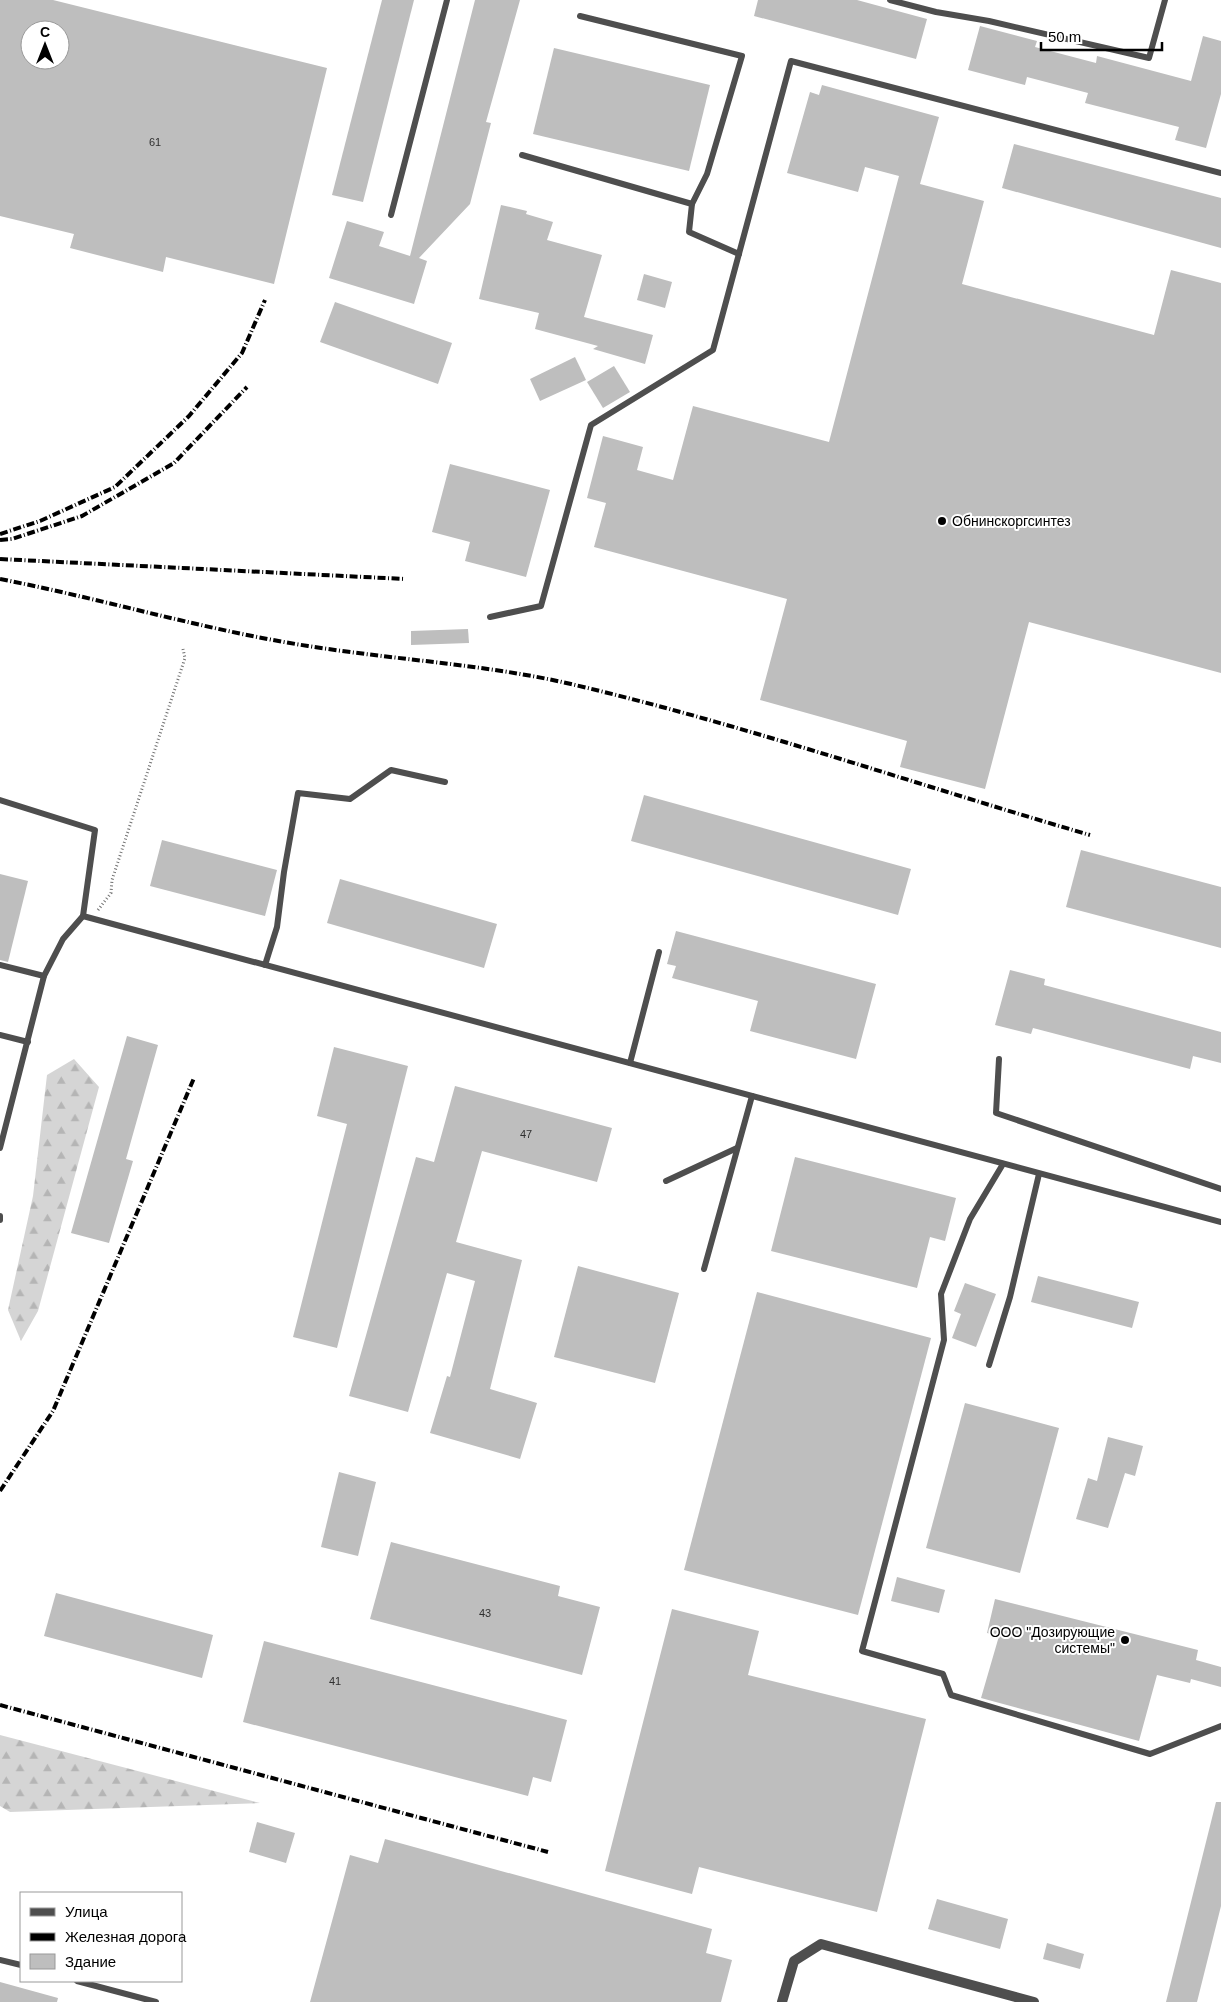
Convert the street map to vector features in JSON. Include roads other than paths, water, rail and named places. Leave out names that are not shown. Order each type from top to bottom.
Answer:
[{"type":"street","points":[[782,2002],[794,1961],[821,1944],[1034,2002]]},
{"type":"lane","points":[[391,215],[447,0]]},
{"type":"lane","points":[[890,0],[1149,58],[1165,0]]},
{"type":"lane","points":[[580,16],[742,56],[706,174],[692,204],[689,232],[739,254]]},
{"type":"lane","points":[[490,617],[541,606],[591,425],[713,350],[791,61],[1221,173]]},
{"type":"lane","points":[[522,155],[692,204]]},
{"type":"lane","points":[[265,965],[277,927],[284,872],[298,793],[350,799],[391,770],[445,782]]},
{"type":"lane","points":[[0,800],[95,830],[83,916],[63,939],[44,976],[0,1148]]},
{"type":"lane","points":[[83,916],[1221,1222]]},
{"type":"lane","points":[[630,1063],[659,952]]},
{"type":"lane","points":[[0,965],[44,976]]},
{"type":"lane","points":[[0,1035],[28,1042]]},
{"type":"lane","points":[[998,1059],[996,1113],[1221,1189]]},
{"type":"lane","points":[[704,1269],[752,1096]]},
{"type":"lane","points":[[666,1180],[738,1148]]},
{"type":"lane","points":[[1003,1164],[970,1219],[941,1294],[944,1340],[862,1651],[943,1674],[952,1695],[1150,1754],[1221,1726]]},
{"type":"lane","points":[[989,1365],[1010,1297],[1039,1174]]},
{"type":"lane","points":[[0,1960],[20,1966]]},
{"type":"lane","points":[[82,1982],[156,2002]]},
{"type":"railway","points":[[0,534],[40,521],[115,487],[189,416],[242,353],[265,300]]},
{"type":"railway","points":[[0,540],[12,539],[82,516],[174,463],[247,387]]},
{"type":"railway","points":[[0,559],[405,579]]},
{"type":"railway","points":[[0,579],[269,639],[341,651],[473,667],[571,684],[702,718],[1090,835]]},
{"type":"railway","points":[[0,1491],[53,1411],[194,1078]]},
{"type":"railway","points":[[0,1705],[548,1852]]},
{"type":"place","name":"Обнинскоргсинтез","points":[[942,521]]},
{"type":"place","name":"ООО \"Дозирующие системы\"","points":[[1125,1640]]}]
